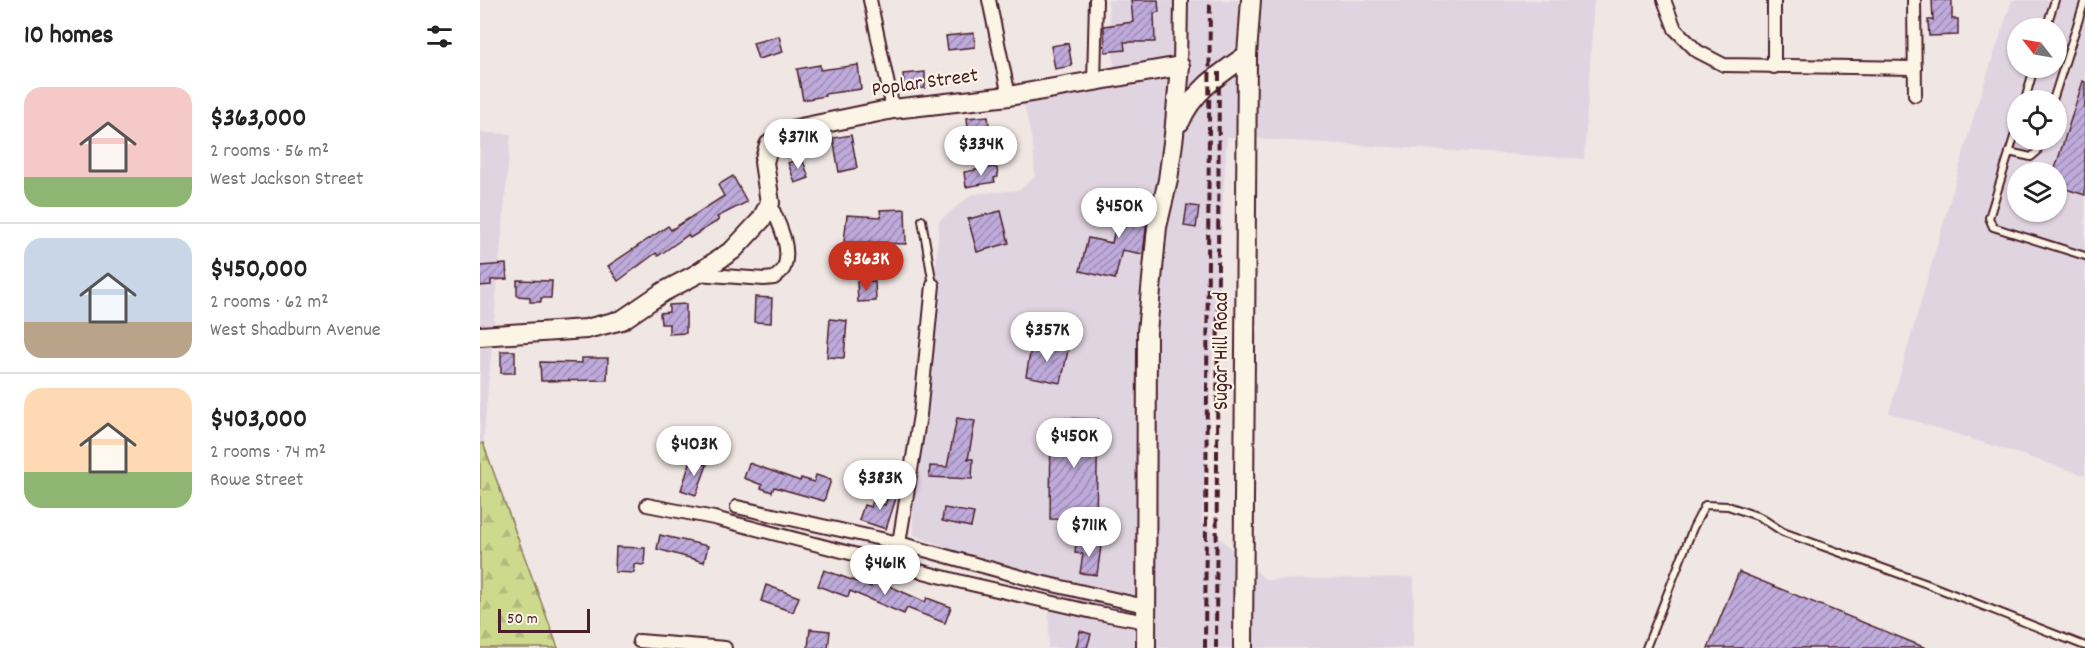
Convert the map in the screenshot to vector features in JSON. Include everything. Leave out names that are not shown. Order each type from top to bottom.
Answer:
[{"type":"street","points":[[870,0],[893,110]]},
{"type":"street","points":[[989,0],[1009,96]]},
{"type":"street","points":[[1094,82],[1096,0]]},
{"type":"street","points":[[1146,648],[1147,332],[1157,227],[1168,180],[1174,135],[1180,66],[1181,0]]},
{"type":"street","name":"Sugar Hill Road","points":[[1243,648],[1247,55],[1251,0]]},
{"type":"street","points":[[1664,0],[1675,29],[1698,51],[1724,65],[1915,68]]},
{"type":"street","points":[[1774,0],[1774,67]]},
{"type":"street","points":[[1914,0],[1915,95]]},
{"type":"street","points":[[1174,135],[1186,106],[1203,88],[1247,55]]},
{"type":"street","name":"Poplar Street","points":[[697,274],[764,279],[774,278],[784,269],[786,251],[781,227],[771,203],[764,162],[769,145],[796,129],[893,110],[1009,96],[1180,66]]},
{"type":"street","points":[[480,336],[586,329],[622,320],[663,292],[697,274],[733,250],[761,220],[771,203]]},
{"type":"street","points":[[899,543],[921,415],[933,285]]},
{"type":"street","points":[[647,505],[714,518],[962,582],[1093,612],[1146,614]]},
{"type":"street","points":[[737,507],[899,543],[1146,614]]},
{"type":"street","points":[[639,641],[725,648]]},
{"type":"lane","points":[[2049,18],[2055,0]]},
{"type":"lane","points":[[2056,90],[2085,0]]},
{"type":"lane","points":[[2010,150],[1989,218],[1990,223],[1993,227],[2085,256]]},
{"type":"lane","points":[[2009,153],[2031,157],[2038,150]]},
{"type":"lane","points":[[922,220],[933,285]]},
{"type":"lane","points":[[1646,648],[1693,528],[1705,505],[1728,506],[1760,517],[1783,532],[1926,584],[2085,646]]},
{"type":"shaded area","points":[[1108,0],[1594,0],[1584,159],[1227,137],[1202,522],[1266,580],[1414,577],[1413,648],[1048,648],[1050,588],[914,535],[912,506],[927,396],[939,221],[972,194],[1020,190],[1035,176],[1033,146],[1023,99],[1115,76]]},
{"type":"shaded area","points":[[2012,0],[2085,0],[2085,475],[1889,413],[1978,102]]},
{"type":"shaded area","points":[[480,133],[511,134],[483,443],[480,444]]},
{"type":"green space","points":[[483,443],[558,648],[480,648],[480,444]]},
{"type":"building","points":[[1131,0],[1158,0],[1159,12],[1154,13],[1155,42],[1124,42],[1125,50],[1105,52],[1104,26],[1133,22]]},
{"type":"building","points":[[1932,0],[1952,0],[1952,19],[1958,19],[1958,35],[1929,36],[1928,20],[1933,20]]},
{"type":"building","points":[[974,33],[975,47],[948,50],[946,36]]},
{"type":"building","points":[[779,36],[783,52],[758,59],[753,43]]},
{"type":"building","points":[[1068,43],[1072,66],[1055,69],[1051,46]]},
{"type":"building","points":[[820,65],[820,70],[858,65],[861,89],[824,94],[825,96],[803,100],[797,69]]},
{"type":"building","points":[[925,72],[925,88],[904,89],[903,74]]},
{"type":"building","points":[[2083,81],[2085,82],[2085,195],[2067,189],[2067,162],[2057,162],[2061,150],[2067,150],[2067,131]]},
{"type":"building","points":[[988,116],[990,135],[969,137],[967,118]]},
{"type":"building","points":[[851,135],[857,168],[839,172],[833,138]]},
{"type":"building","points":[[802,158],[809,178],[795,183],[788,163]]},
{"type":"building","points":[[997,168],[998,177],[994,178],[995,182],[966,187],[964,172]]},
{"type":"building","points":[[733,176],[747,202],[717,217],[719,220],[690,238],[688,235],[658,256],[656,253],[618,281],[608,266],[668,226],[671,230],[724,196],[718,185]]},
{"type":"building","points":[[1129,191],[1149,194],[1143,254],[1122,250],[1115,279],[1080,271],[1088,238],[1112,243],[1118,214],[1125,216]]},
{"type":"building","points":[[1187,205],[1199,207],[1196,228],[1184,226]]},
{"type":"building","points":[[905,209],[906,244],[844,242],[847,215],[881,217],[880,210]]},
{"type":"building","points":[[1001,211],[1009,243],[977,252],[968,219]]},
{"type":"building","points":[[506,264],[507,279],[491,280],[491,285],[480,286],[480,266]]},
{"type":"building","points":[[517,280],[552,281],[551,298],[541,298],[541,302],[530,302],[530,297],[517,296]]},
{"type":"building","points":[[875,281],[876,301],[858,302],[857,282]]},
{"type":"building","points":[[755,297],[772,298],[771,323],[754,322]]},
{"type":"building","points":[[686,304],[686,333],[669,334],[669,324],[661,324],[660,313],[669,312],[669,305]]},
{"type":"building","points":[[830,319],[847,321],[844,358],[827,357]]},
{"type":"building","points":[[1032,343],[1068,350],[1061,383],[1026,376]]},
{"type":"building","points":[[501,351],[515,351],[515,373],[501,373]]},
{"type":"building","points":[[582,358],[608,358],[607,380],[541,381],[540,362],[582,363]]},
{"type":"building","points":[[957,418],[975,421],[968,459],[973,459],[972,479],[929,477],[930,466],[947,467]]},
{"type":"building","points":[[1051,418],[1098,419],[1096,520],[1050,519]]},
{"type":"building","points":[[691,460],[707,465],[696,495],[681,490]]},
{"type":"building","points":[[749,463],[800,481],[801,478],[814,482],[816,475],[831,480],[824,501],[774,487],[772,492],[761,488],[762,485],[744,478]]},
{"type":"building","points":[[891,487],[899,489],[886,529],[859,520],[864,505],[871,507],[873,501],[885,505]]},
{"type":"building","points":[[944,508],[974,513],[971,527],[942,521]]},
{"type":"building","points":[[660,535],[708,546],[704,562],[657,549]]},
{"type":"building","points":[[1076,543],[1101,546],[1097,575],[1080,573],[1083,554],[1075,553]]},
{"type":"building","points":[[616,547],[645,548],[644,565],[634,564],[634,573],[615,572]]},
{"type":"building","points":[[824,570],[871,587],[874,579],[925,602],[927,598],[951,607],[945,623],[907,608],[904,614],[850,591],[848,597],[818,586]]},
{"type":"building","points":[[1739,572],[1926,648],[1708,648]]},
{"type":"building","points":[[766,585],[799,597],[793,612],[761,601]]},
{"type":"building","points":[[810,629],[830,631],[828,648],[808,648]]},
{"type":"building","points":[[1080,631],[1091,634],[1087,648],[1076,648]]},
{"type":"railway","points":[[1205,648],[1210,0]]},
{"type":"railway","points":[[1216,648],[1219,72]]}]
